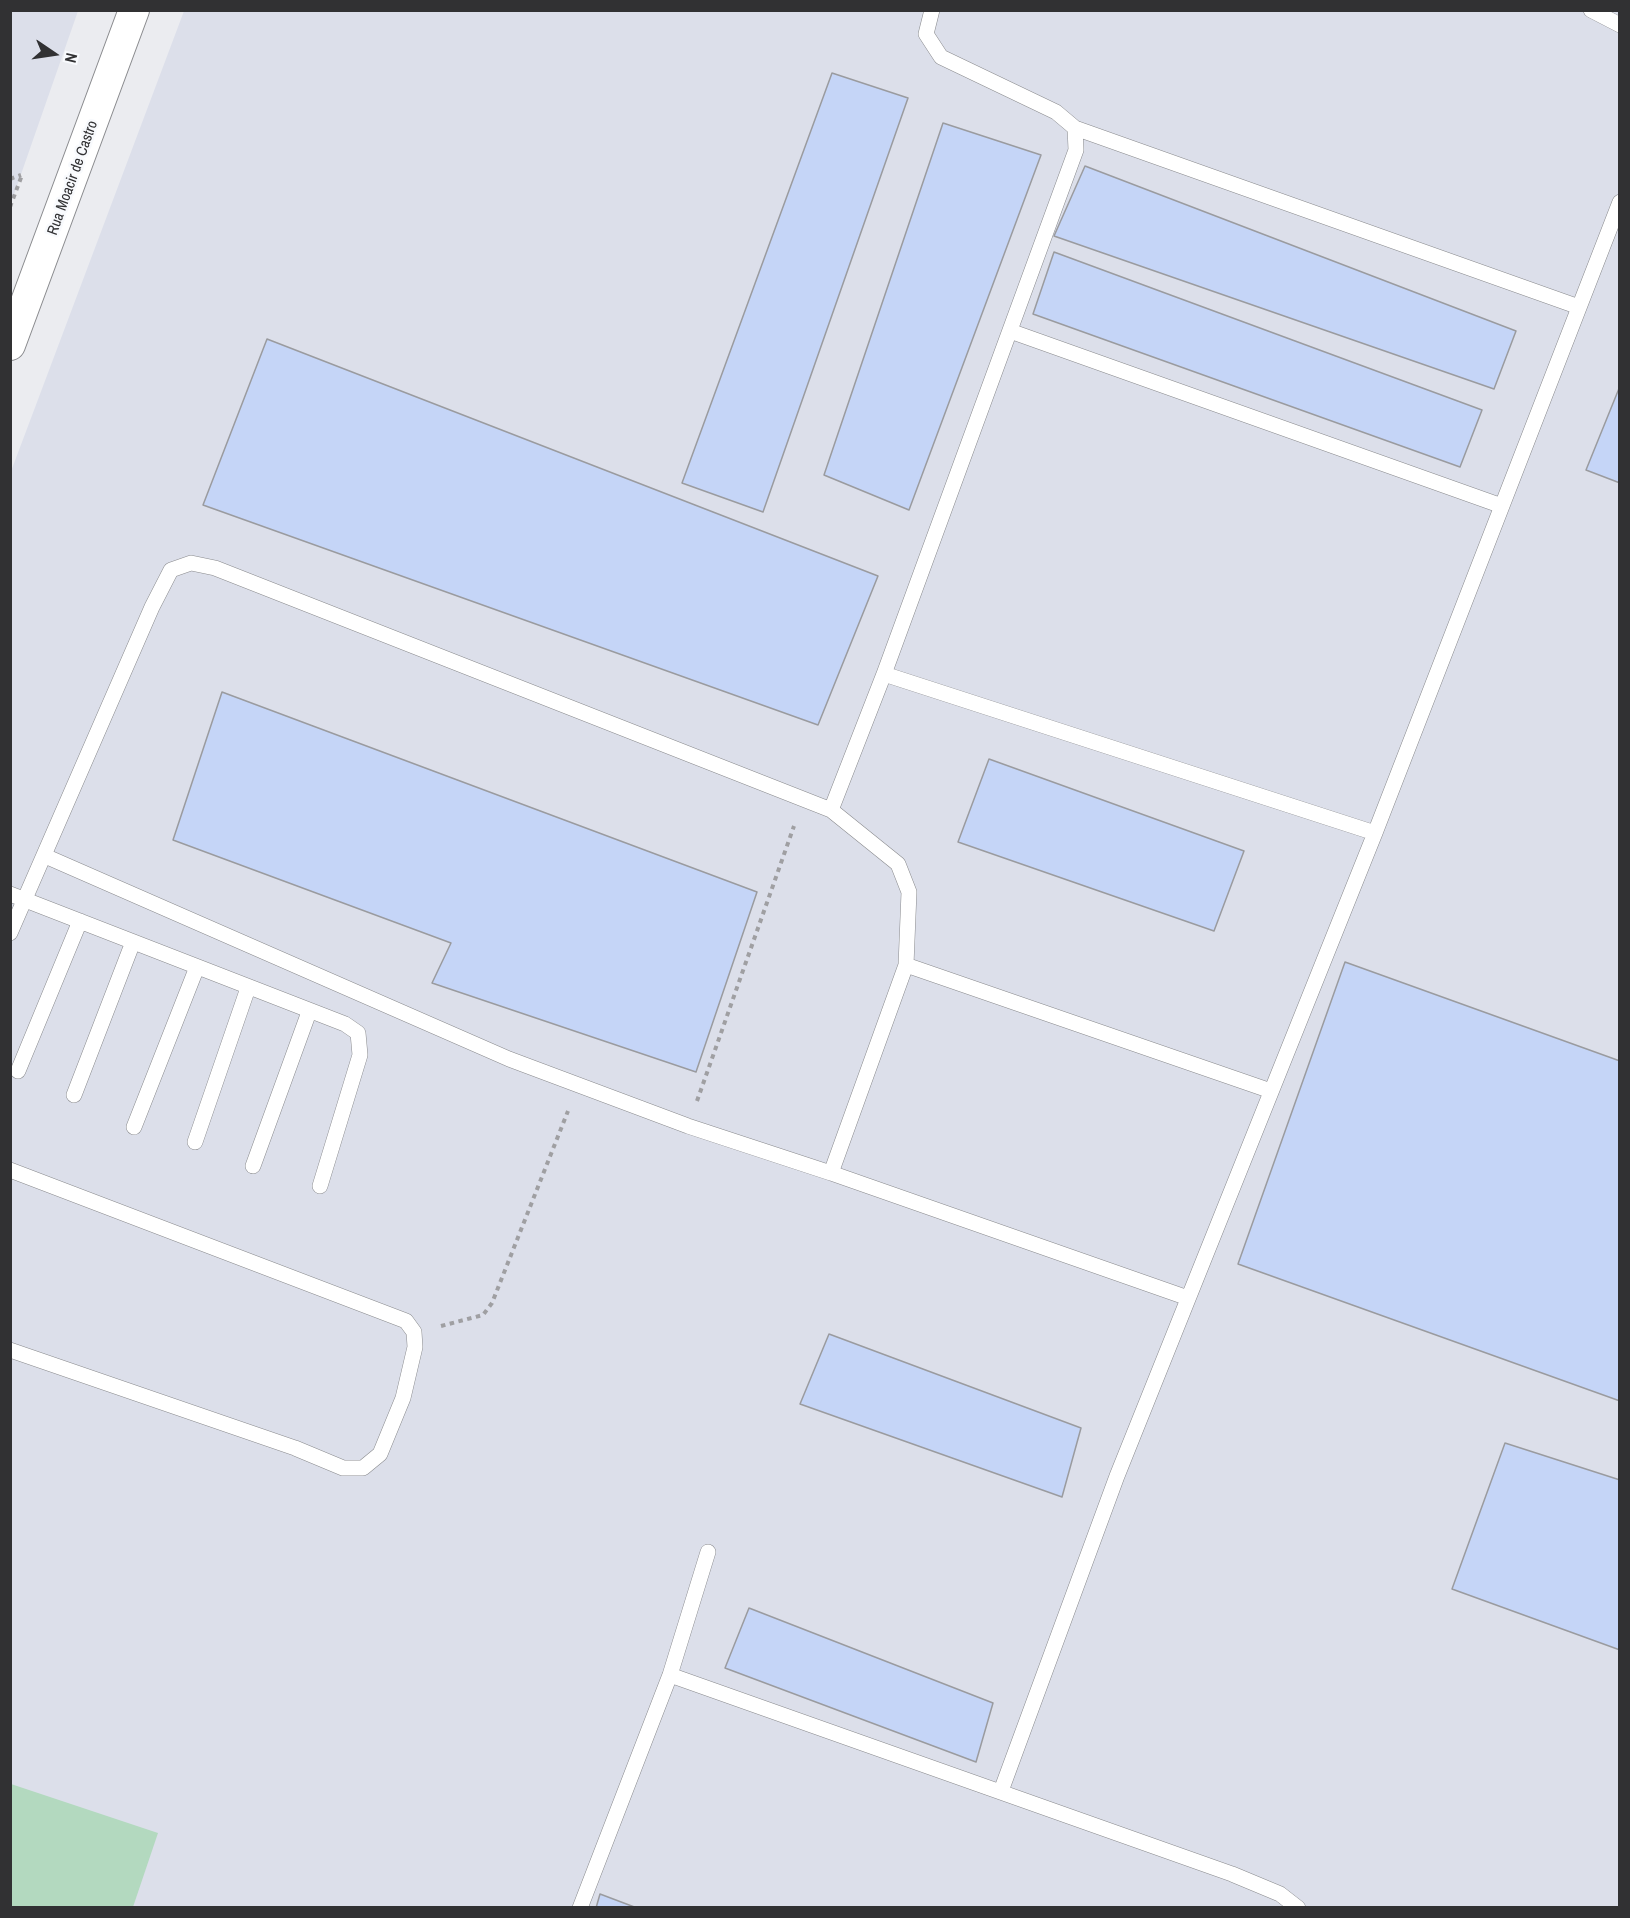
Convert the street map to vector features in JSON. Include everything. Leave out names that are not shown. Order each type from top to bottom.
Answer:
[{"type":"street","name":"Rua Moacir de Castro","points":[[10,345],[134,10]]},
{"type":"lane","points":[[932,10],[926,34],[941,57],[1056,112],[1075,128],[1579,307]]},
{"type":"lane","points":[[1591,10],[1620,25]]},
{"type":"lane","points":[[831,810],[884,675],[1076,150],[1075,128]]},
{"type":"lane","points":[[1001,1791],[1113,1487],[1375,833],[1620,202]]},
{"type":"lane","points":[[1010,331],[1502,506]]},
{"type":"lane","points":[[10,933],[152,607],[171,570],[191,563],[215,568],[831,810],[898,864],[909,892],[906,965],[831,1173]]},
{"type":"lane","points":[[884,675],[1375,833]]},
{"type":"lane","points":[[45,856],[509,1059],[688,1126],[831,1173],[1188,1298]]},
{"type":"lane","points":[[10,894],[309,1012],[345,1024],[358,1033],[360,1055],[320,1186]]},
{"type":"lane","points":[[18,1071],[80,921]]},
{"type":"lane","points":[[74,1095],[133,942]]},
{"type":"lane","points":[[906,965],[1271,1091]]},
{"type":"lane","points":[[134,1127],[197,967]]},
{"type":"lane","points":[[195,1142],[248,988]]},
{"type":"lane","points":[[253,1166],[309,1012]]},
{"type":"lane","points":[[10,1170],[406,1321],[414,1332],[415,1347],[403,1398],[380,1454],[363,1468],[343,1468],[295,1448],[10,1350]]},
{"type":"lane","points":[[580,1908],[670,1676],[708,1552]]},
{"type":"lane","points":[[670,1676],[1232,1874],[1280,1894],[1298,1908]]},
{"type":"path","points":[[10,179],[22,175],[10,207]]},
{"type":"path","points":[[688,1126],[804,799]]},
{"type":"path","points":[[414,1332],[467,1321],[483,1315],[492,1303],[578,1085]]},
{"type":"shaded area","points":[[10,11],[78,11],[11,203]]},
{"type":"shaded area","points":[[184,11],[1619,11],[1619,1907],[11,1907],[10,474]]},
{"type":"green space","points":[[11,1784],[158,1833],[133,1907],[11,1907]]},
{"type":"building","points":[[832,73],[908,98],[763,512],[682,483]]},
{"type":"building","points":[[943,123],[1041,155],[909,510],[824,475]]},
{"type":"building","points":[[1085,166],[1516,331],[1494,389],[1054,236]]},
{"type":"building","points":[[1054,252],[1482,410],[1460,467],[1033,314]]},
{"type":"building","points":[[267,339],[878,576],[818,725],[203,505]]},
{"type":"building","points":[[1620,386],[1620,483],[1586,470]]},
{"type":"building","points":[[222,692],[757,892],[696,1072],[432,983],[451,943],[173,840]]},
{"type":"building","points":[[989,759],[1244,851],[1214,931],[958,842]]},
{"type":"building","points":[[1345,962],[1620,1061],[1620,1401],[1238,1264]]},
{"type":"building","points":[[829,1334],[1081,1428],[1062,1497],[800,1404]]},
{"type":"building","points":[[1505,1443],[1620,1480],[1620,1650],[1452,1589]]},
{"type":"building","points":[[749,1608],[993,1703],[976,1762],[725,1668]]},
{"type":"building","points":[[600,1894],[637,1908],[596,1908]]}]
